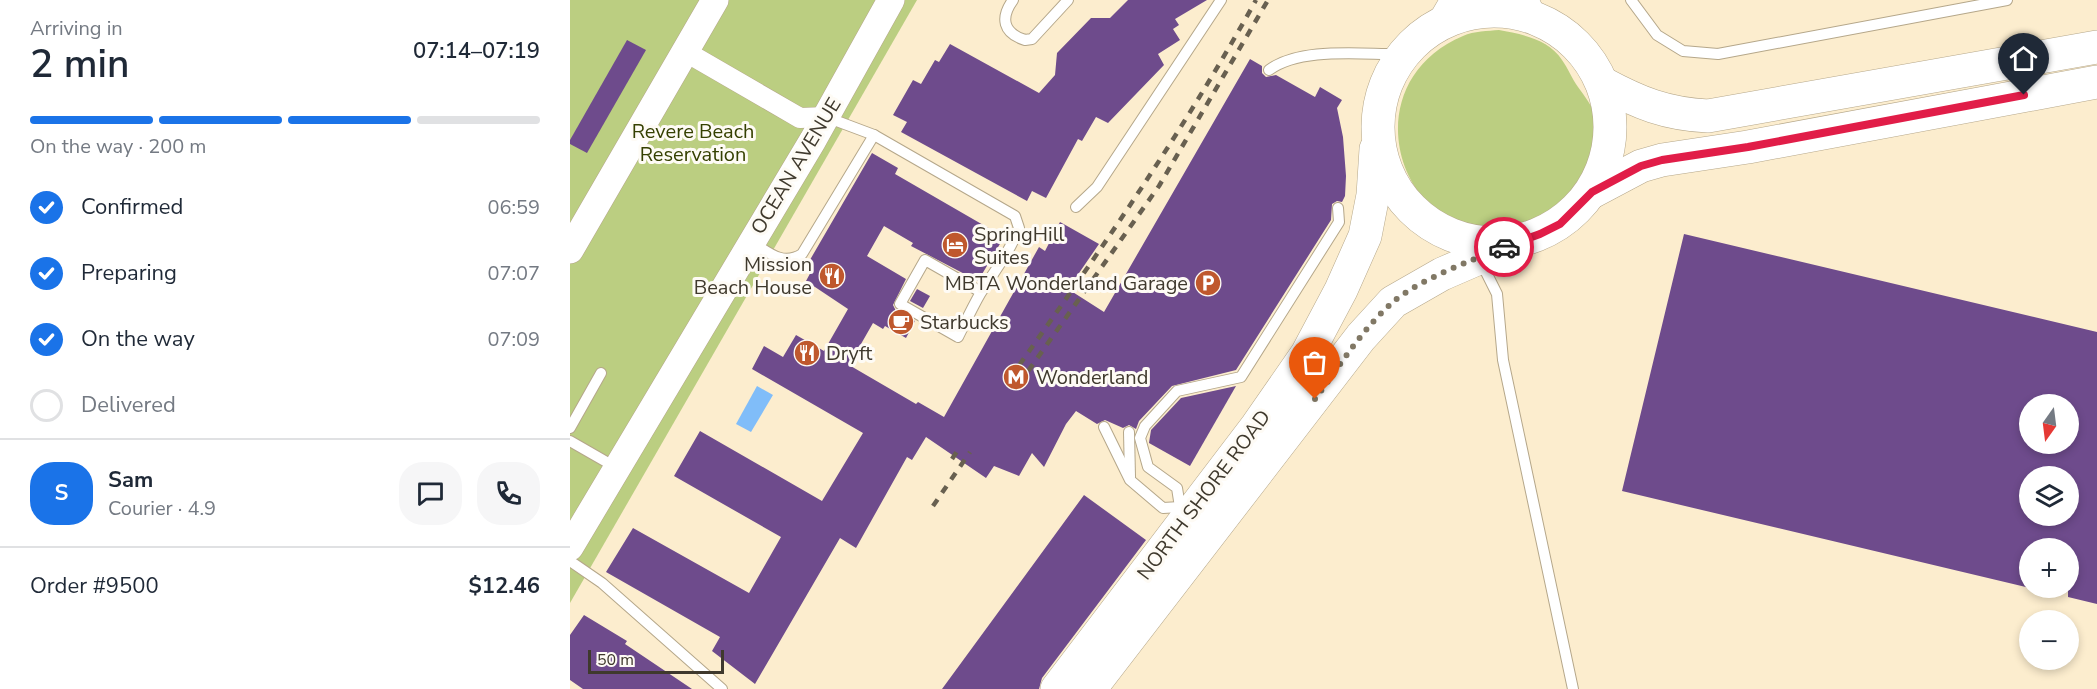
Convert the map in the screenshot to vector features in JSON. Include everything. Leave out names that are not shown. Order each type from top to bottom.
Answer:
[{"type":"highway","points":[[1592,192],[1609,150],[1611,127],[1609,104],[1602,83],[1586,55],[1562,33],[1529,9],[1470,13],[1447,12],[1404,54],[1383,92],[1378,121],[1380,151],[1390,180],[1408,205],[1431,225],[1458,238],[1488,244],[1519,241],[1540,234],[1560,224],[1592,192],[1641,166],[1662,160],[1748,147],[2097,82]]},
{"type":"highway","points":[[1602,83],[1638,103],[1679,114],[1708,116],[2097,46]]},
{"type":"highway","name":"NORTH SHORE ROAD","points":[[1090,689],[1197,519],[1307,354],[1341,290],[1365,236],[1373,195],[1378,121]]},
{"type":"highway","name":"NORTH SHORE ROAD","points":[[1057,689],[1197,519],[1393,302],[1442,274],[1519,241]]},
{"type":"main road","points":[[570,250],[715,0]]},
{"type":"main road","name":"OCEAN AVENUE","points":[[570,547],[826,117],[891,0]]},
{"type":"street","points":[[686,52],[800,117],[826,117]]},
{"type":"lane","points":[[1013,0],[1006,11],[1004,20],[1007,30],[1025,40],[1032,39],[1068,0]]},
{"type":"lane","points":[[1076,207],[1097,187],[1221,0]]},
{"type":"lane","points":[[1631,0],[1657,34],[1683,51],[1718,54],[2007,0]]},
{"type":"lane","points":[[1269,70],[1282,61],[1311,54],[1404,54]]},
{"type":"lane","points":[[826,117],[874,135],[1015,216],[1019,228],[1011,248],[988,286],[981,292],[958,337],[900,304],[925,260],[981,292]]},
{"type":"lane","points":[[751,242],[780,259],[792,260],[802,254],[874,135]]},
{"type":"lane","points":[[1197,519],[1177,488],[1148,467],[1140,438],[1145,426],[1177,391],[1241,377],[1339,222],[1338,208]]},
{"type":"lane","points":[[1479,258],[1497,294],[1503,360],[1574,689]]},
{"type":"lane","points":[[570,428],[601,373]]},
{"type":"lane","points":[[1104,427],[1130,480],[1163,508],[1197,519]]},
{"type":"lane","points":[[1129,432],[1130,480]]},
{"type":"lane","points":[[570,441],[617,468]]},
{"type":"lane","points":[[570,561],[602,583],[722,689]]},
{"type":"green space","name":"Revere Beach Reservation","points":[[570,0],[917,0],[570,603]]},
{"type":"green space","points":[[1499,30],[1542,42],[1556,53],[1597,117],[1600,135],[1599,145],[1585,180],[1573,197],[1557,211],[1528,225],[1485,230],[1449,219],[1421,196],[1404,164],[1398,128],[1405,93],[1426,60],[1463,36],[1476,32]]},
{"type":"water","points":[[757,386],[773,395],[751,432],[736,424]]},
{"type":"building","points":[[1128,0],[1207,0],[1175,19],[1179,25],[1173,29],[1180,40],[1158,54],[1164,65],[1108,123],[1096,117],[1082,141],[1078,139],[1046,198],[1032,191],[1027,201],[901,132],[907,122],[893,115],[913,80],[921,84],[935,60],[939,62],[950,44],[1039,93],[1055,75],[1057,53],[1091,18],[1110,18]]},
{"type":"building","points":[[627,40],[646,50],[587,153],[570,144],[570,140]]},
{"type":"building","points":[[1250,59],[1262,66],[1262,73],[1266,77],[1276,75],[1315,97],[1320,87],[1342,100],[1337,108],[1343,137],[1346,176],[1345,196],[1342,202],[1337,201],[1332,204],[1331,220],[1236,370],[1172,386],[1139,421],[1136,429],[1129,425],[1123,428],[1105,420],[1097,424],[1076,411],[1066,424],[1044,467],[1032,453],[1019,476],[994,466],[986,478],[926,437],[912,460],[907,457],[856,548],[840,538],[755,684],[712,651],[720,637],[606,572],[633,528],[749,593],[781,537],[674,476],[700,431],[822,501],[863,433],[752,369],[764,346],[783,357],[796,335],[824,351],[848,309],[806,281],[813,268],[807,265],[872,153],[898,168],[895,174],[1004,237],[978,281],[911,246],[913,243],[884,226],[867,256],[906,279],[893,305],[896,311],[915,321],[906,338],[885,326],[883,329],[873,323],[849,365],[916,404],[918,402],[944,417],[1039,247],[1045,251],[1060,222],[1099,244],[1068,289],[1104,312]]},
{"type":"building","points":[[1684,234],[2097,332],[2097,604],[2072,598],[2079,598],[2079,538],[2019,538],[2019,585],[1622,491]]},
{"type":"building","points":[[917,289],[930,296],[923,308],[910,301]]},
{"type":"building","points":[[1236,386],[1190,466],[1149,443],[1151,430],[1181,398]]},
{"type":"building","points":[[1084,495],[1146,540],[1042,678],[1039,689],[942,689]]},
{"type":"building","points":[[584,615],[627,641],[625,644],[692,689],[583,689],[570,680],[570,635]]},
{"type":"railway","points":[[1010,378],[1138,193],[1199,98],[1256,0]]},
{"type":"railway","points":[[1019,384],[1159,186],[1268,0]]},
{"type":"railway","points":[[952,459],[960,447]]},
{"type":"railway","points":[[933,506],[970,452]]},
{"type":"way so far","points":[[1315,399],[1361,337],[1393,302],[1442,274],[1504,247]]},
{"type":"place","name":"SpringHill Suites","points":[[955,245]]},
{"type":"place","name":"Mission Beach House","points":[[832,276]]},
{"type":"place","name":"MBTA Wonderland Garage","points":[[1208,283]]},
{"type":"place","name":"Starbucks","points":[[901,322]]},
{"type":"place","name":"Dryft","points":[[807,353]]},
{"type":"place","name":"Wonderland","points":[[1016,377]]},
{"type":"route","points":[[1504,247],[1560,224],[1592,192],[1641,166],[1662,160],[1748,147],[2024,95]]}]
